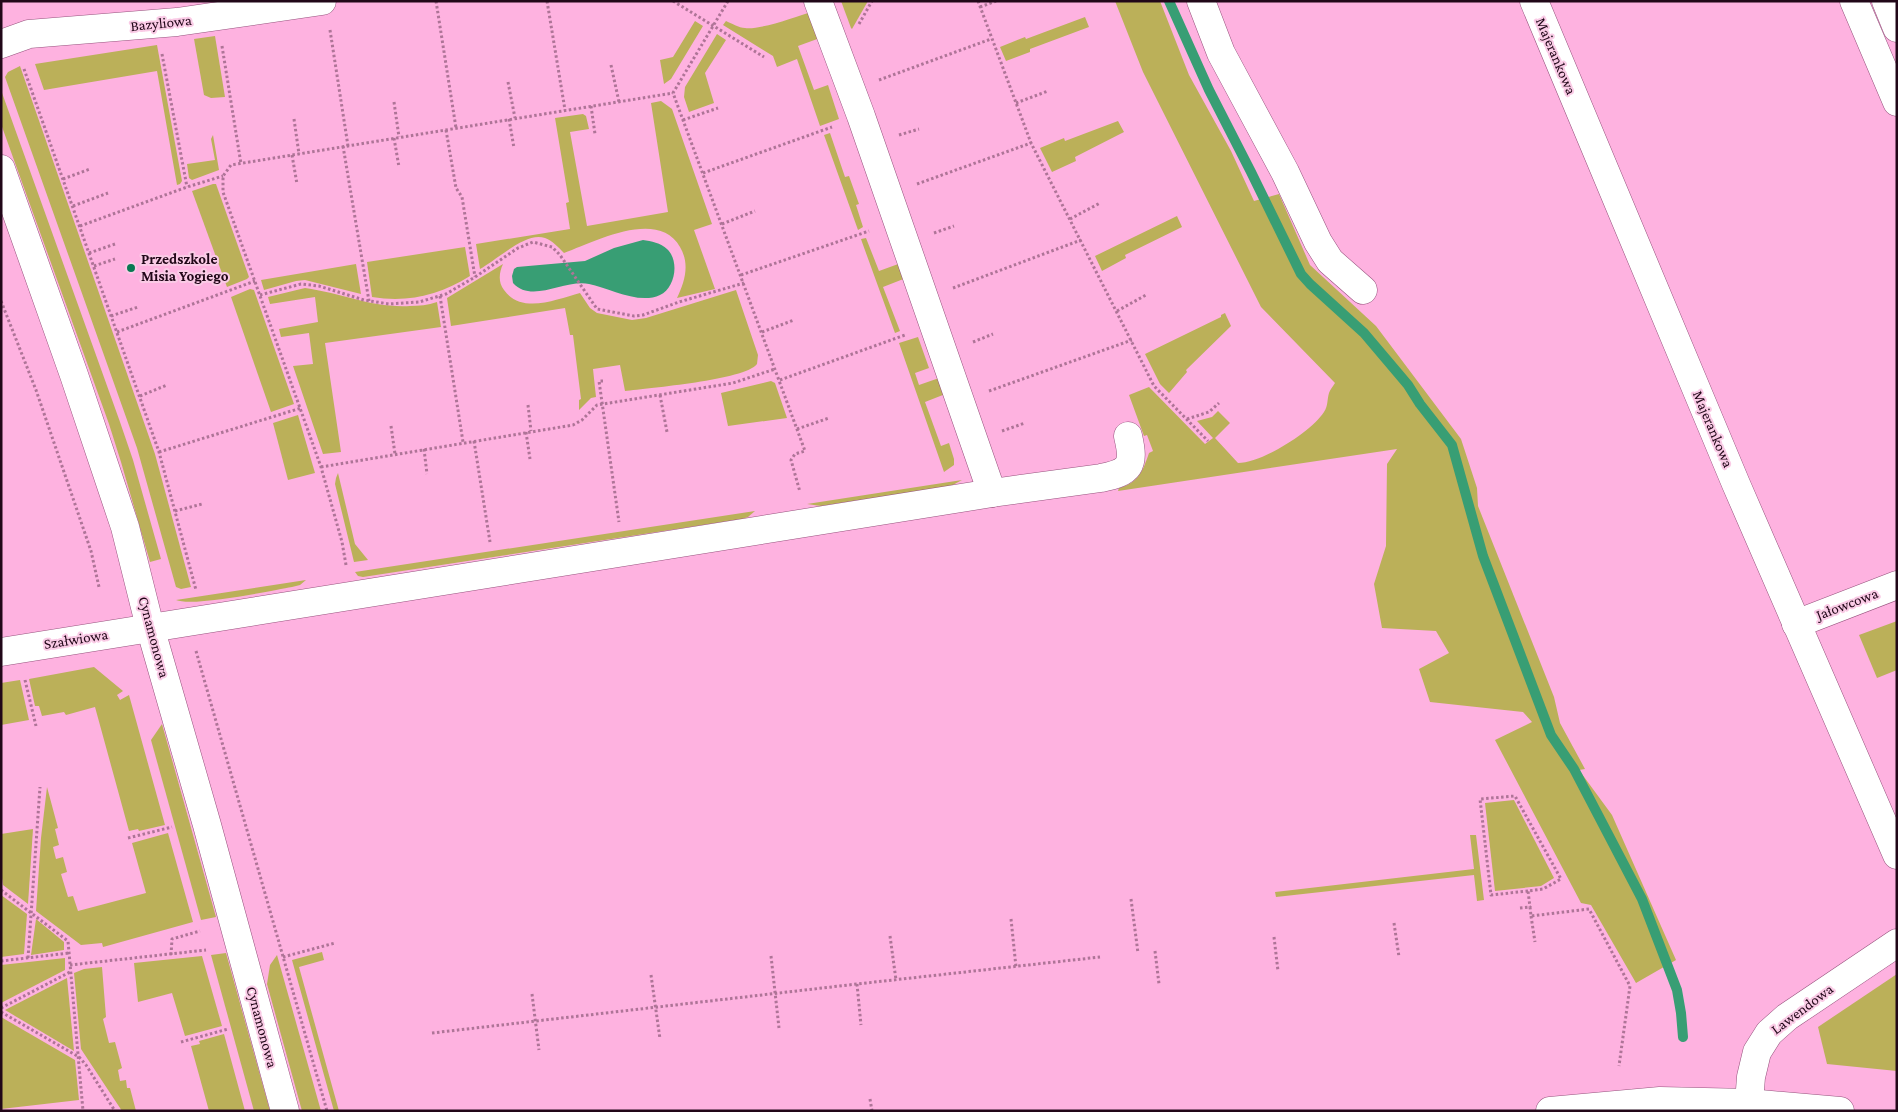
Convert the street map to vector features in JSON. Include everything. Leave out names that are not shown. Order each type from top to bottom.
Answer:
[{"type":"street","points":[[818,1],[861,116],[992,492]]},
{"type":"street","points":[[1201,1],[1221,53],[1285,172],[1318,242],[1330,261],[1363,290]]},
{"type":"street","name":"Majerankowa","points":[[1534,1],[1796,624],[1897,855]]},
{"type":"street","points":[[1854,1],[1897,102]]},
{"type":"street","points":[[1886,1],[1897,28]]},
{"type":"street","name":"Bazyliowa","points":[[11,53],[17,38],[36,33],[156,24],[218,16],[325,11]]},
{"type":"street","name":"Cynamonowa","points":[[1,169],[74,375],[125,527],[150,627],[208,826],[285,1111]]},
{"type":"street","name":"Szałwiowa","points":[[1,652],[992,492],[1116,475],[1126,468],[1132,456],[1128,436]]},
{"type":"street","name":"Jałowcowa","points":[[1796,624],[1897,585]]},
{"type":"street","name":"Lawendowa","points":[[1749,1103],[1751,1077],[1757,1052],[1769,1032],[1787,1017],[1897,943]]},
{"type":"street","points":[[1550,1111],[1628,1107],[1660,1101],[1749,1103],[1840,1111]]},
{"type":"path","points":[[436,1],[456,128]]},
{"type":"path","points":[[547,1],[565,110]]},
{"type":"path","points":[[673,1],[764,57]]},
{"type":"path","points":[[351,595],[342,542],[321,466],[223,192],[223,176],[231,165],[673,93],[728,1]]},
{"type":"path","points":[[855,31],[872,1]]},
{"type":"path","points":[[978,1],[1031,143],[1154,386],[1208,441]]},
{"type":"path","points":[[980,7],[996,1]]},
{"type":"path","points":[[325,11],[369,301]]},
{"type":"path","points":[[218,16],[241,164]]},
{"type":"path","points":[[156,24],[188,187]]},
{"type":"path","points":[[876,81],[991,39]]},
{"type":"path","points":[[746,52],[749,47]]},
{"type":"path","points":[[11,53],[63,179],[140,396],[159,452],[197,593]]},
{"type":"path","points":[[611,65],[619,102]]},
{"type":"path","points":[[508,82],[515,118]]},
{"type":"path","points":[[1016,103],[1048,91]]},
{"type":"path","points":[[673,93],[805,451],[795,454],[791,460],[801,494]]},
{"type":"path","points":[[394,102],[399,137]]},
{"type":"path","points":[[591,106],[595,134]]},
{"type":"path","points":[[683,120],[718,108]]},
{"type":"path","points":[[703,173],[861,116]]},
{"type":"path","points":[[294,119],[299,154]]},
{"type":"path","points":[[509,119],[514,148]]},
{"type":"path","points":[[446,129],[456,188],[462,197],[475,277]]},
{"type":"path","points":[[394,138],[399,167]]},
{"type":"path","points":[[913,186],[1031,143]]},
{"type":"path","points":[[292,155],[297,184]]},
{"type":"path","points":[[63,179],[90,169]]},
{"type":"path","points":[[80,226],[223,176]]},
{"type":"path","points":[[72,206],[108,193]]},
{"type":"path","points":[[1070,218],[1100,203]]},
{"type":"path","points":[[722,224],[755,211]]},
{"type":"path","points":[[741,275],[898,221]]},
{"type":"path","points":[[930,235],[954,226]]},
{"type":"path","points":[[950,288],[1081,240]]},
{"type":"path","points":[[260,296],[300,284],[319,286],[369,301],[389,304],[419,302],[440,296],[475,277],[518,248],[533,242],[552,248],[560,255],[597,310],[634,316],[644,315],[679,302],[744,283]]},
{"type":"path","points":[[89,254],[115,244]]},
{"type":"path","points":[[94,266],[115,258]]},
{"type":"path","points":[[117,332],[255,281]]},
{"type":"path","points":[[1117,311],[1146,295]]},
{"type":"path","points":[[440,296],[463,442]]},
{"type":"path","points":[[1,302],[36,390],[90,551],[99,587]]},
{"type":"path","points":[[111,316],[138,307]]},
{"type":"path","points":[[762,332],[794,320]]},
{"type":"path","points":[[780,380],[934,325]]},
{"type":"path","points":[[969,344],[993,334]]},
{"type":"path","points":[[987,392],[1132,340]]},
{"type":"path","points":[[321,466],[577,423],[594,407],[602,404],[733,383],[776,369]]},
{"type":"path","points":[[603,380],[599,381],[620,528]]},
{"type":"path","points":[[140,396],[167,386]]},
{"type":"path","points":[[660,395],[666,432]]},
{"type":"path","points":[[1187,419],[1209,412],[1219,403]]},
{"type":"path","points":[[528,405],[531,431]]},
{"type":"path","points":[[159,452],[301,408]]},
{"type":"path","points":[[797,429],[829,418]]},
{"type":"path","points":[[1000,431],[1025,423]]},
{"type":"path","points":[[391,426],[395,454]]},
{"type":"path","points":[[526,432],[530,459]]},
{"type":"path","points":[[474,440],[490,547]]},
{"type":"path","points":[[424,449],[428,474]]},
{"type":"path","points":[[175,511],[202,504]]},
{"type":"path","points":[[187,621],[327,1111]]},
{"type":"path","points":[[23,674],[36,726]]},
{"type":"path","points":[[28,958],[40,787]]},
{"type":"path","points":[[1516,796],[1561,879],[1543,889],[1528,890],[1490,895],[1480,799],[1516,796]]},
{"type":"path","points":[[128,838],[172,826]]},
{"type":"path","points":[[1,889],[68,941],[83,1111]]},
{"type":"path","points":[[1528,890],[1535,942]]},
{"type":"path","points":[[1131,899],[1138,953]]},
{"type":"path","points":[[1520,908],[1530,907]]},
{"type":"path","points":[[1531,916],[1589,909],[1630,986],[1619,1066]]},
{"type":"path","points":[[1011,920],[1016,967]]},
{"type":"path","points":[[1394,923],[1398,957]]},
{"type":"path","points":[[171,955],[172,939],[200,930]]},
{"type":"path","points":[[890,936],[896,980]]},
{"type":"path","points":[[1274,937],[1278,971]]},
{"type":"path","points":[[283,957],[335,943]]},
{"type":"path","points":[[70,965],[206,950]]},
{"type":"path","points":[[1155,951],[1159,984]]},
{"type":"path","points":[[1,961],[69,953]]},
{"type":"path","points":[[771,956],[780,1028]]},
{"type":"path","points":[[432,1033],[1100,958]]},
{"type":"path","points":[[1,1010],[70,972]]},
{"type":"path","points":[[651,975],[660,1039]]},
{"type":"path","points":[[857,984],[862,1025]]},
{"type":"path","points":[[532,994],[539,1050]]},
{"type":"path","points":[[1,1010],[79,1057],[115,1111]]},
{"type":"path","points":[[181,1042],[228,1029]]},
{"type":"path","points":[[870,1099],[872,1111]]},
{"type":"shaded area","points":[[841,1],[868,1],[852,29],[851,28]]},
{"type":"shaded area","points":[[1115,1],[1160,1],[1189,75],[1231,151],[1254,201],[1279,194],[1310,265],[1376,326],[1461,439],[1477,488],[1478,506],[1554,697],[1560,723],[1585,769],[1579,770],[1612,815],[1676,960],[1636,983],[1591,905],[1581,903],[1495,740],[1532,722],[1523,712],[1430,702],[1419,669],[1449,653],[1436,631],[1382,628],[1374,584],[1386,546],[1387,464],[1397,449],[1118,491],[1119,488],[1126,486],[1136,479],[1149,453],[1153,451],[1147,435],[1144,436],[1129,395],[1149,387],[1205,444],[1213,438],[1197,421],[1212,417],[1218,411],[1230,423],[1215,438],[1238,463],[1248,462],[1272,452],[1297,437],[1318,420],[1324,412],[1329,393],[1335,383],[1261,307],[1143,72]]},
{"type":"shaded area","points":[[811,12],[820,38],[798,46],[814,90],[828,85],[839,119],[820,126],[797,59],[777,67],[773,56],[723,25],[726,21],[743,28],[760,27]]},
{"type":"shaded area","points":[[1085,17],[1089,27],[1030,49],[1030,52],[1006,61],[1000,47]]},
{"type":"shaded area","points":[[695,21],[703,26],[671,79],[664,84],[660,60],[673,57]]},
{"type":"shaded area","points":[[717,34],[726,40],[705,73],[714,103],[689,112],[684,97],[685,87]]},
{"type":"shaded area","points":[[215,36],[225,97],[211,98],[204,95],[194,39]]},
{"type":"shaded area","points":[[157,45],[182,181],[177,185],[157,71],[44,90],[35,64]]},
{"type":"shaded area","points":[[20,66],[155,454],[191,587],[181,589],[176,587],[137,448],[5,77],[8,72]]},
{"type":"shaded area","points":[[1,90],[133,460],[161,559],[150,562],[109,424],[1,124]]},
{"type":"shaded area","points":[[661,101],[672,109],[712,224],[694,230],[715,289],[677,298],[686,266],[683,253],[670,236],[657,230],[625,231],[564,253],[553,242],[537,237],[521,242],[480,269],[476,244],[570,229],[566,203],[569,202],[555,118],[583,114],[586,116],[589,129],[570,132],[587,226],[668,212],[651,103]]},
{"type":"shaded area","points":[[1118,121],[1124,132],[1075,157],[1076,161],[1052,172],[1040,148],[1064,138],[1065,141]]},
{"type":"shaded area","points":[[830,133],[845,177],[849,176],[859,204],[856,205],[863,227],[858,230],[824,135]]},
{"type":"shaded area","points":[[213,135],[219,170],[192,180],[189,178],[187,164],[215,160],[211,139]]},
{"type":"shaded area","points":[[216,184],[249,277],[227,287],[192,191]]},
{"type":"shaded area","points":[[1177,216],[1182,227],[1125,255],[1126,258],[1102,271],[1095,256]]},
{"type":"shaded area","points":[[866,238],[879,271],[901,263],[906,278],[883,287],[900,331],[895,333],[861,239]]},
{"type":"shaded area","points":[[643,240],[665,247],[674,260],[674,274],[669,287],[665,292],[652,298],[624,295],[597,286],[580,283],[549,290],[530,291],[521,289],[513,283],[512,276],[514,269],[517,267],[585,261],[614,248]]},
{"type":"shaded area","points":[[465,247],[470,276],[459,283],[435,293],[411,298],[385,299],[372,297],[367,262]]},
{"type":"shaded area","points":[[356,264],[361,294],[305,280],[264,290],[261,280]]},
{"type":"shaded area","points":[[503,264],[500,277],[502,287],[511,298],[520,302],[540,303],[580,293],[590,308],[597,313],[632,320],[646,318],[736,290],[758,355],[757,364],[749,370],[716,379],[625,391],[620,365],[593,369],[596,397],[591,398],[579,410],[579,400],[581,399],[573,335],[570,335],[565,308],[451,326],[447,298]]},
{"type":"shaded area","points":[[305,288],[382,305],[417,306],[437,302],[441,327],[325,343],[341,452],[323,454],[293,366],[313,364],[309,333],[281,337],[279,329],[318,322],[315,297],[270,304],[268,297]]},
{"type":"shaded area","points":[[250,289],[254,290],[294,404],[271,412],[231,297]]},
{"type":"shaded area","points":[[1225,313],[1231,326],[1186,370],[1187,372],[1169,393],[1160,384],[1145,354],[1221,317]]},
{"type":"shaded area","points":[[918,337],[929,368],[915,373],[919,385],[942,377],[948,393],[925,402],[941,446],[949,443],[954,459],[954,465],[944,472],[899,343]]},
{"type":"shaded area","points":[[771,381],[775,383],[787,418],[728,426],[721,393]]},
{"type":"shaded area","points":[[298,415],[315,473],[288,480],[273,423]]},
{"type":"shaded area","points":[[338,473],[355,544],[368,560],[354,562],[335,484]]},
{"type":"shaded area","points":[[962,480],[951,486],[821,506],[807,504]]},
{"type":"shaded area","points":[[755,511],[742,519],[363,577],[358,576],[355,572]]},
{"type":"shaded area","points":[[306,580],[300,585],[292,587],[232,598],[185,602],[176,600]]},
{"type":"shaded area","points":[[1897,621],[1897,670],[1877,678],[1859,635]]},
{"type":"shaded area","points":[[94,667],[123,691],[117,695],[120,700],[129,695],[165,825],[139,831],[138,829],[129,831],[95,707],[66,715],[64,712],[42,716],[39,706],[35,706],[29,679]]},
{"type":"shaded area","points":[[20,680],[29,720],[1,725],[1,683]]},
{"type":"shaded area","points":[[162,724],[216,917],[201,920],[151,740]]},
{"type":"shaded area","points":[[47,787],[58,828],[55,829],[59,845],[53,847],[56,859],[63,857],[67,872],[61,874],[68,897],[73,896],[78,911],[146,893],[132,843],[168,833],[193,922],[103,947],[102,943],[81,945],[36,911]]},
{"type":"shaded area","points":[[1514,800],[1554,878],[1541,886],[1495,891],[1485,803]]},
{"type":"shaded area","points":[[33,829],[28,904],[3,885],[1,834]]},
{"type":"shaded area","points":[[1470,835],[1476,835],[1484,900],[1477,901],[1474,875],[1276,897],[1275,892],[1474,869]]},
{"type":"shaded area","points":[[1,895],[27,914],[24,954],[1,957]]},
{"type":"shaded area","points":[[36,919],[64,942],[64,950],[31,955]]},
{"type":"shaded area","points":[[322,952],[324,960],[299,967],[339,1111],[334,1111],[292,960]]},
{"type":"shaded area","points":[[226,953],[270,1111],[254,1111],[211,955]]},
{"type":"shaded area","points":[[277,955],[321,1111],[302,1111],[267,984],[270,965]]},
{"type":"shaded area","points":[[202,956],[222,1026],[185,1036],[172,993],[138,1002],[134,963]]},
{"type":"shaded area","points":[[65,958],[65,970],[1,1003],[1,965]]},
{"type":"shaded area","points":[[102,967],[106,1017],[103,1019],[109,1043],[115,1042],[122,1068],[118,1070],[120,1081],[126,1080],[127,1088],[130,1088],[136,1111],[122,1111],[81,1049],[74,973],[84,969]]},
{"type":"shaded area","points":[[1897,974],[1897,1071],[1827,1064],[1818,1027]]},
{"type":"shaded area","points":[[67,978],[74,1051],[5,1010]]},
{"type":"shaded area","points":[[1,1017],[75,1060],[79,1100],[1,1109]]},
{"type":"shaded area","points":[[224,1034],[245,1111],[209,1111],[191,1046],[200,1044],[199,1041]]},
{"type":"waterway","points":[[1169,1],[1209,90],[1301,274],[1364,333],[1408,385],[1420,404],[1452,445],[1483,556],[1551,735],[1574,769],[1642,899],[1677,990],[1683,1037]]},
{"type":"place","name":"Przedszkole Misia Yogiego","points":[[131,268]]}]
